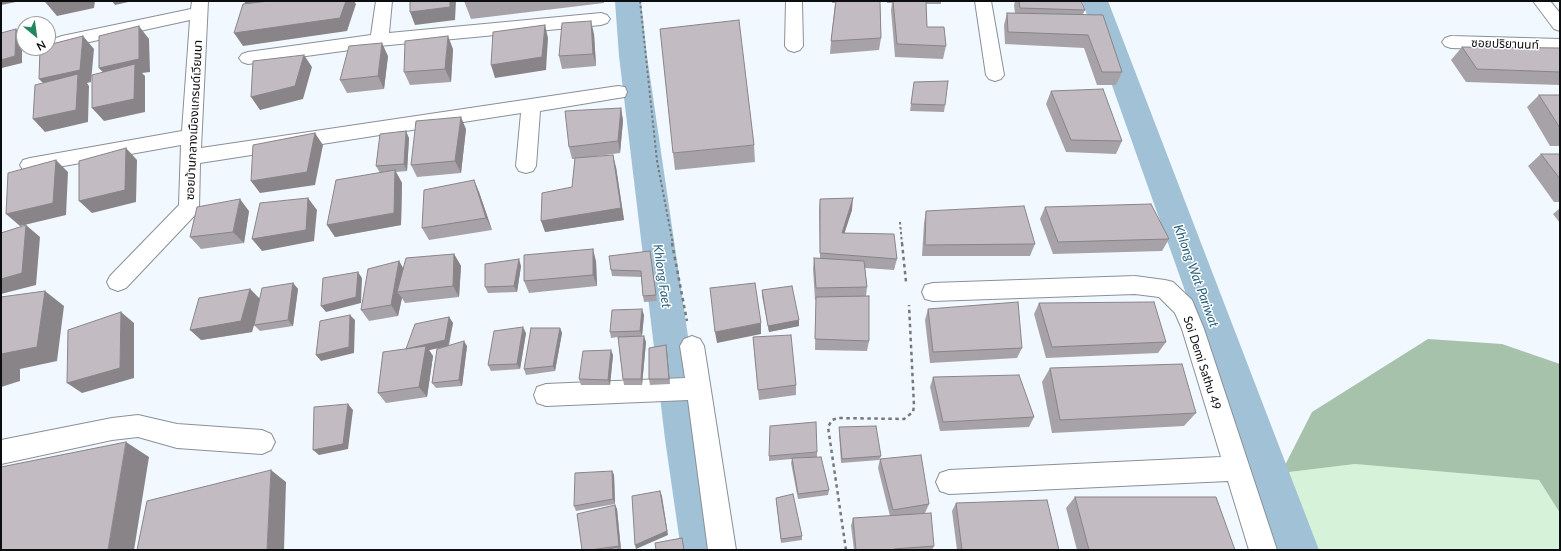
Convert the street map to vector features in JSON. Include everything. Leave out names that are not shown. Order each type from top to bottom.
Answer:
[{"type":"street","points":[[379,40],[384,1]]},
{"type":"street","points":[[794,1],[794,46]]},
{"type":"street","points":[[984,1],[995,75]]},
{"type":"street","points":[[1541,1],[1560,25]]},
{"type":"street","points":[[62,42],[200,7]]},
{"type":"street","name":"ซอยบ้านกลางเมืองแกรนด์เวียนนา","points":[[118,282],[189,208],[200,7]]},
{"type":"street","points":[[248,58],[379,40],[601,19]]},
{"type":"street","name":"ซอยปริยานนท์","points":[[1451,42],[1560,45]]},
{"type":"street","points":[[191,156],[618,92]]},
{"type":"street","points":[[526,166],[531,105]]},
{"type":"street","points":[[30,165],[192,136]]},
{"type":"street","name":"Soi Demi Sathu 49","points":[[933,292],[1135,285],[1165,289],[1184,307],[1190,322],[1263,550]]},
{"type":"street","points":[[692,346],[687,389],[722,550]]},
{"type":"street","points":[[546,395],[687,389]]},
{"type":"street","points":[[1,452],[112,429],[138,426],[177,436],[262,442]]},
{"type":"street","points":[[949,482],[1237,468]]},
{"type":"path","points":[[640,1],[657,161],[692,346]]},
{"type":"path","points":[[900,222],[907,288]]},
{"type":"path","points":[[846,550],[828,427],[832,420],[838,418],[904,419],[913,412],[914,406],[908,303]]},
{"type":"green space","points":[[1428,339],[1502,344],[1560,364],[1560,513],[1539,480],[1355,464],[1281,473],[1312,412]]},
{"type":"green space","points":[[1355,464],[1539,480],[1560,513],[1560,550],[1309,550],[1281,473]]},
{"type":"building","points":[[269,1],[346,1],[340,18],[234,33],[243,4]]},
{"type":"building","points":[[410,1],[450,1],[450,7],[410,12]]},
{"type":"building","points":[[836,1],[880,1],[881,38],[831,41]]},
{"type":"building","points":[[893,1],[926,1],[927,27],[944,27],[946,46],[897,44]]},
{"type":"building","points":[[1019,1],[1081,1],[1085,10],[1020,8]]},
{"type":"building","points":[[1007,13],[1103,15],[1122,72],[1102,72],[1088,35],[1008,32]]},
{"type":"building","points":[[739,20],[754,145],[673,153],[660,29]]},
{"type":"building","points":[[591,21],[593,54],[559,56],[562,23]]},
{"type":"building","points":[[545,25],[542,57],[491,65],[493,32]]},
{"type":"building","points":[[139,26],[139,59],[99,68],[99,36]]},
{"type":"building","points":[[16,29],[15,56],[1,60],[1,33]]},
{"type":"building","points":[[83,36],[80,70],[39,79],[40,56],[56,56],[56,43]]},
{"type":"building","points":[[448,36],[445,69],[404,72],[405,41]]},
{"type":"building","points":[[382,43],[378,76],[340,80],[349,46]]},
{"type":"building","points":[[1462,47],[1560,48],[1560,72],[1477,69]]},
{"type":"building","points":[[304,55],[295,86],[251,97],[253,61]]},
{"type":"building","points":[[135,64],[134,99],[92,108],[92,75]]},
{"type":"building","points":[[78,74],[76,110],[33,119],[35,85]]},
{"type":"building","points":[[948,81],[945,105],[911,104],[914,82]]},
{"type":"building","points":[[1103,89],[1122,141],[1071,140],[1051,91]]},
{"type":"building","points":[[1539,95],[1560,95],[1560,128]]},
{"type":"building","points":[[621,108],[618,141],[569,147],[565,111]]},
{"type":"building","points":[[461,117],[455,161],[411,165],[416,121]]},
{"type":"building","points":[[406,131],[404,164],[376,166],[380,134]]},
{"type":"building","points":[[315,133],[307,172],[251,181],[253,145]]},
{"type":"building","points":[[126,148],[125,190],[79,201],[79,161]]},
{"type":"building","points":[[1541,154],[1560,154],[1560,179]]},
{"type":"building","points":[[613,155],[621,208],[541,221],[542,193],[572,187],[575,158]]},
{"type":"building","points":[[56,160],[53,203],[6,214],[8,173]]},
{"type":"building","points":[[395,170],[394,213],[327,225],[336,180]]},
{"type":"building","points":[[474,180],[486,218],[422,228],[424,190]]},
{"type":"building","points":[[308,198],[306,230],[252,239],[260,203]]},
{"type":"building","points":[[853,198],[842,233],[894,234],[897,259],[820,253],[820,199]]},
{"type":"building","points":[[240,199],[233,232],[190,237],[197,207]]},
{"type":"building","points":[[1151,204],[1169,239],[1058,242],[1045,207]]},
{"type":"building","points":[[1024,206],[1035,244],[925,245],[926,211]]},
{"type":"building","points":[[26,225],[22,273],[1,279],[1,233]]},
{"type":"building","points":[[593,249],[593,275],[524,281],[524,255]]},
{"type":"building","points":[[650,251],[656,295],[643,296],[641,271],[611,270],[609,256]]},
{"type":"building","points":[[454,254],[453,286],[397,292],[406,258]]},
{"type":"building","points":[[814,258],[864,261],[867,287],[816,288]]},
{"type":"building","points":[[519,259],[514,286],[485,287],[485,264]]},
{"type":"building","points":[[399,261],[391,305],[361,310],[368,269]]},
{"type":"building","points":[[358,272],[356,297],[321,306],[323,278]]},
{"type":"building","points":[[293,283],[288,320],[254,325],[262,288]]},
{"type":"building","points":[[755,283],[761,323],[715,332],[710,288]]},
{"type":"building","points":[[792,286],[799,320],[768,326],[762,290]]},
{"type":"building","points":[[250,289],[241,321],[190,330],[199,298]]},
{"type":"building","points":[[45,291],[37,347],[1,354],[1,297]]},
{"type":"building","points":[[869,296],[869,341],[815,339],[816,297]]},
{"type":"building","points":[[1018,302],[1022,348],[933,352],[928,309]]},
{"type":"building","points":[[1154,302],[1166,342],[1052,347],[1039,303]]},
{"type":"building","points":[[642,309],[640,331],[610,332],[612,310]]},
{"type":"building","points":[[121,312],[120,368],[67,383],[68,330]]},
{"type":"building","points":[[350,315],[349,347],[316,355],[320,321]]},
{"type":"building","points":[[449,317],[445,340],[406,349],[415,324]]},
{"type":"building","points":[[523,327],[517,364],[488,365],[494,331]]},
{"type":"building","points":[[531,328],[560,328],[553,366],[524,369]]},
{"type":"building","points":[[791,335],[796,385],[758,390],[753,337]]},
{"type":"building","points":[[644,336],[641,379],[623,379],[618,337]]},
{"type":"building","points":[[464,341],[459,380],[432,383],[437,349]]},
{"type":"building","points":[[666,345],[669,379],[649,379],[649,348]]},
{"type":"building","points":[[426,346],[419,387],[378,393],[383,352]]},
{"type":"building","points":[[611,350],[608,380],[579,379],[583,351]]},
{"type":"building","points":[[1182,364],[1196,413],[1060,420],[1050,368]]},
{"type":"building","points":[[1019,375],[1034,417],[943,422],[933,377]]},
{"type":"building","points":[[348,404],[343,444],[313,450],[314,407]]},
{"type":"building","points":[[816,422],[817,452],[769,456],[770,426]]},
{"type":"building","points":[[876,426],[881,456],[842,459],[839,427]]},
{"type":"building","points":[[126,442],[108,550],[1,550],[1,467]]},
{"type":"building","points":[[921,455],[929,504],[893,510],[880,459]]},
{"type":"building","points":[[821,457],[829,490],[798,494],[792,458]]},
{"type":"building","points":[[271,470],[267,550],[137,550],[147,501]]},
{"type":"building","points":[[612,471],[613,499],[574,506],[575,473]]},
{"type":"building","points":[[660,491],[667,531],[635,545],[632,496]]},
{"type":"building","points":[[793,494],[802,536],[781,539],[776,498]]},
{"type":"building","points":[[1075,497],[1216,497],[1235,550],[1089,550]]},
{"type":"building","points":[[1047,500],[1059,550],[962,550],[956,503]]},
{"type":"building","points":[[615,505],[619,546],[582,550],[577,514]]},
{"type":"building","points":[[931,513],[934,546],[894,550],[856,550],[853,518]]},
{"type":"building","points":[[682,538],[684,550],[656,550],[655,543]]},
{"type":"building","points":[[618,547],[618,550],[604,550]]},
{"type":"waterway","name":"Khlong Faet","points":[[628,1],[633,56],[684,439],[702,550]]},
{"type":"waterway","name":"Khlong Wat Pariwat","points":[[1095,1],[1298,550]]}]
